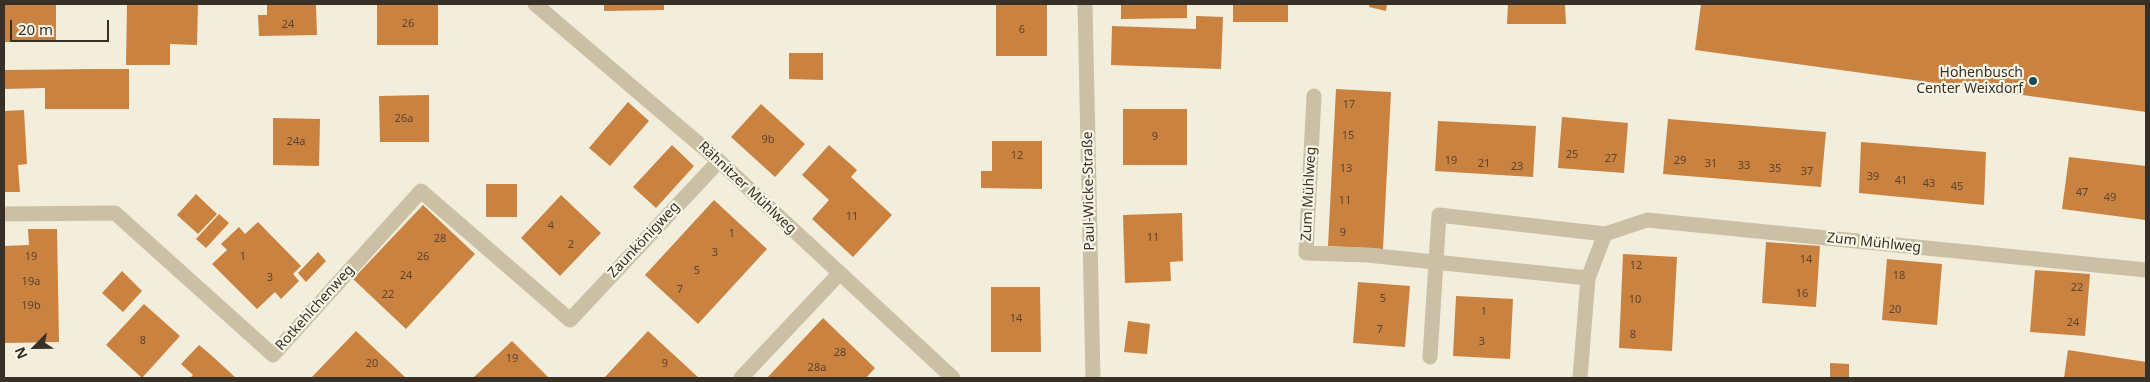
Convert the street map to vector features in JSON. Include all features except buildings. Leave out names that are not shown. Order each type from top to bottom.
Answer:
[{"type":"street","name":"Rähnitzer Mühlweg","points":[[535,4],[719,161],[953,378]]},
{"type":"street","name":"Paul-Wicke-Straße","points":[[1085,4],[1093,378]]},
{"type":"street","name":"Zum Mühlweg","points":[[1314,96],[1306,253],[1435,262],[1588,278]]},
{"type":"street","name":"Zaunkönigweg","points":[[570,320],[719,161]]},
{"type":"street","name":"Rotkehlchenweg","points":[[4,214],[115,213],[272,355],[421,190],[570,320]]},
{"type":"street","name":"Zum Mühlweg","points":[[1430,357],[1439,215],[1605,234],[1647,220],[2146,270]]},
{"type":"street","points":[[1580,378],[1588,278],[1605,234]]},
{"type":"street","points":[[741,378],[839,274]]},
{"type":"place","name":"Hohenbusch Center Weixdorf","points":[[2033,81]]}]
